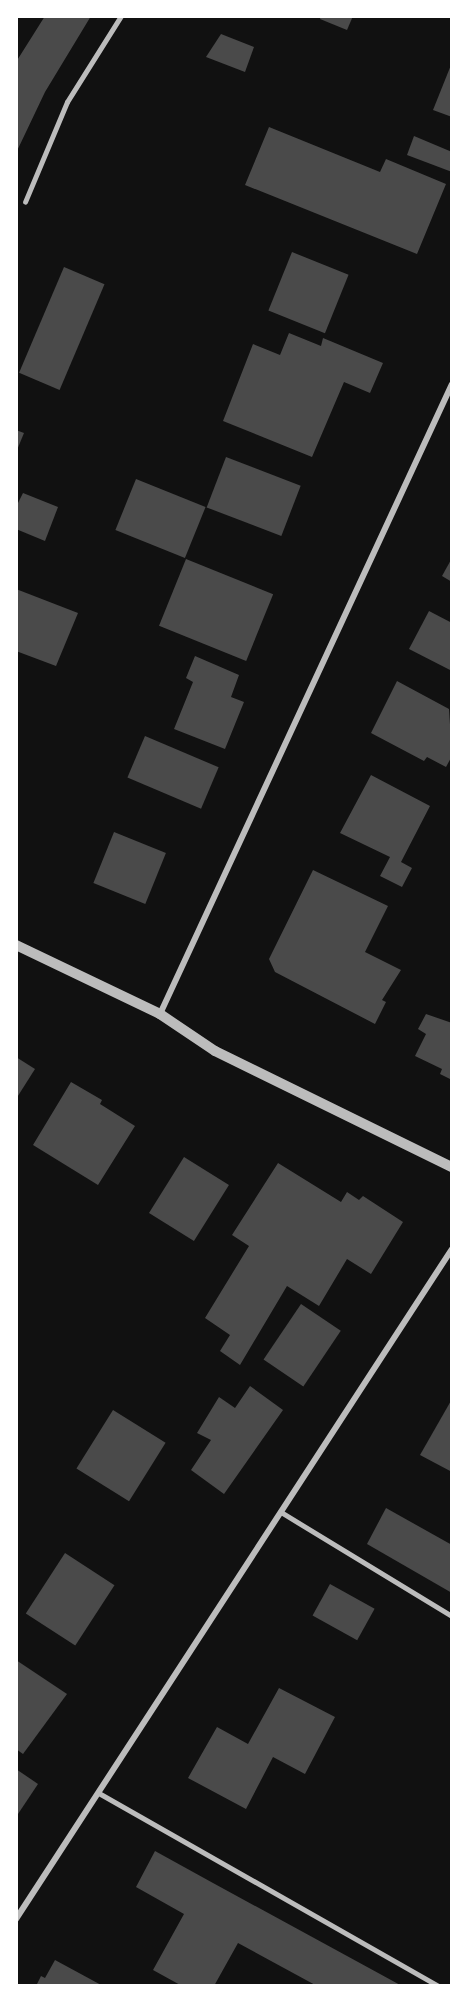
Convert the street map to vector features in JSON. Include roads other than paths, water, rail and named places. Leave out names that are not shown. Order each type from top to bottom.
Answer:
[{"type":"street","points":[[160,1014],[452,384]]},
{"type":"street","points":[[16,945],[160,1014],[215,1051],[452,1167]]},
{"type":"street","points":[[16,1919],[452,1249]]},
{"type":"lane","points":[[25,202],[67,102],[120,16]]},
{"type":"lane","points":[[281,1512],[452,1616]]},
{"type":"lane","points":[[99,1792],[439,1986]]}]
